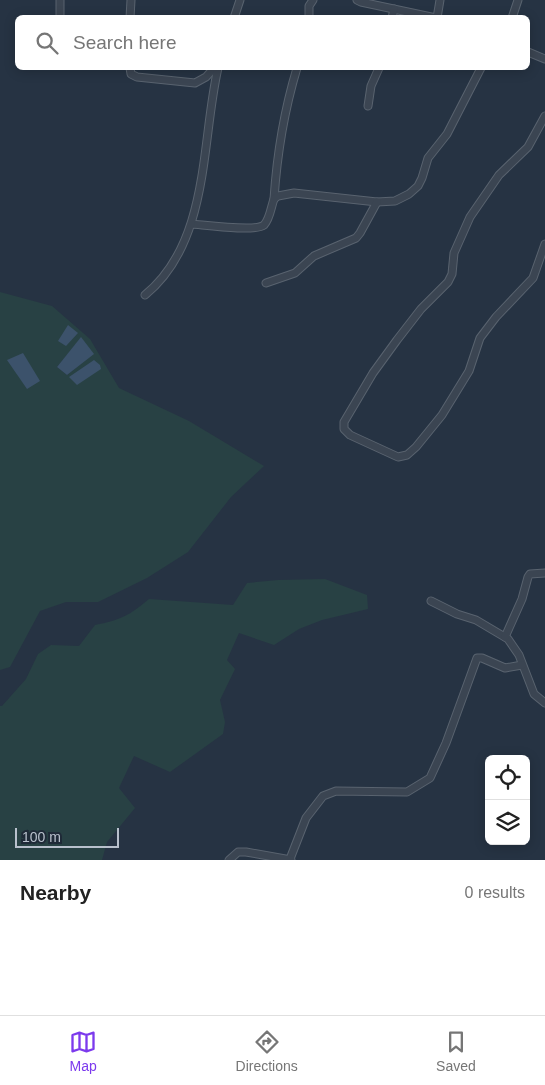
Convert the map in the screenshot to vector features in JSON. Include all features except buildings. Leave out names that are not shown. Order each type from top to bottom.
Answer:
[{"type":"street","points":[[60,0],[60,15]]},
{"type":"street","points":[[130,15],[131,0]]},
{"type":"street","points":[[235,15],[240,0]]},
{"type":"street","points":[[309,15],[313,0]]},
{"type":"street","points":[[437,15],[440,0]]},
{"type":"street","points":[[513,15],[518,0]]},
{"type":"street","points":[[360,1],[423,15]]},
{"type":"street","points":[[393,15],[394,8]]},
{"type":"street","points":[[530,53],[545,59]]},
{"type":"street","points":[[130,70],[131,74],[137,77],[195,83],[206,77],[212,70]]},
{"type":"street","points":[[145,295],[167,273],[192,224],[218,70]]},
{"type":"street","points":[[192,224],[249,228],[259,227],[264,224],[274,199],[277,154],[296,70]]},
{"type":"street","points":[[368,106],[371,86],[378,70]]},
{"type":"street","points":[[274,199],[278,196],[294,193],[377,202],[395,201],[409,194],[418,186],[428,158],[447,134],[480,70]]},
{"type":"street","points":[[545,116],[528,147],[499,175],[470,217],[454,253],[452,274],[448,282],[421,309],[382,360],[344,422],[344,429],[350,435],[398,457],[407,455],[416,447],[442,415],[469,371],[480,338],[496,317],[533,278],[545,244]]},
{"type":"street","points":[[266,283],[295,273],[314,256],[356,238],[377,202]]},
{"type":"street","points":[[506,637],[522,599],[528,576],[530,574],[545,573]]},
{"type":"street","points":[[431,601],[457,614],[476,620],[506,637],[519,655],[534,694],[545,704]]},
{"type":"street","points":[[229,860],[238,852],[291,860],[306,818],[323,796],[336,791],[407,792],[430,778],[446,743],[477,658],[482,658],[504,668],[522,665]]},
{"type":"green space","points":[[0,292],[52,306],[90,339],[119,388],[189,421],[264,466],[231,497],[188,552],[147,578],[98,602],[66,602],[40,611],[10,667],[0,670]],"holes":[[[81,338],[93,354],[67,375],[57,367]]]},
{"type":"green space","points":[[325,579],[367,595],[368,609],[322,620],[299,629],[274,645],[239,633],[227,660],[235,669],[220,700],[225,722],[223,734],[170,772],[134,756],[119,788],[135,808],[107,842],[102,860],[0,860],[0,706],[26,679],[38,654],[51,645],[79,646],[95,625],[124,616],[136,610],[149,599],[233,605],[247,583]]},
{"type":"water","points":[[68,325],[78,333],[66,346],[58,341]]},
{"type":"water","points":[[81,337],[94,354],[67,375],[57,367]]},
{"type":"water","points":[[23,353],[40,381],[27,389],[7,360]]},
{"type":"water","points":[[94,360],[100,365],[101,369],[77,385],[69,377]]}]
